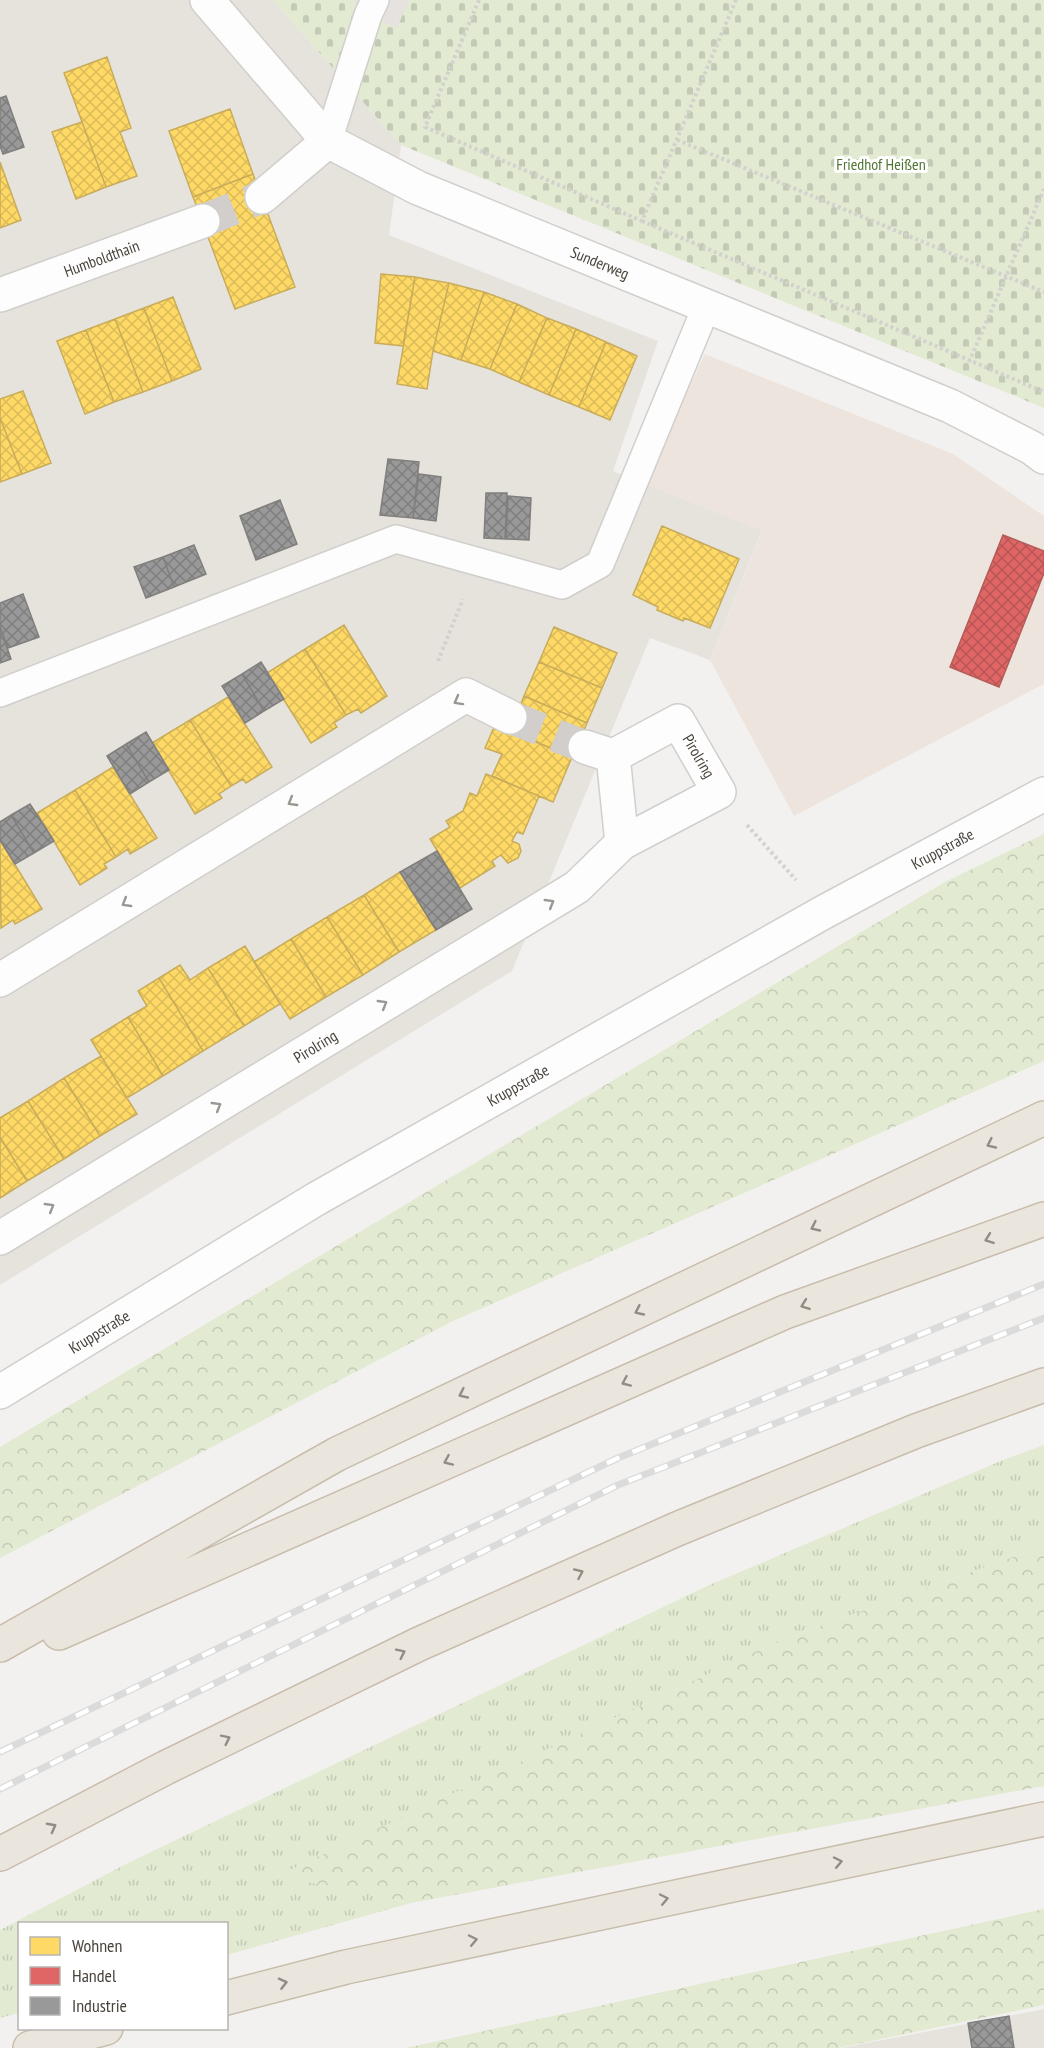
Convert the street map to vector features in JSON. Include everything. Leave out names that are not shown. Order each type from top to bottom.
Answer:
[{"type":"highway","points":[[0,1645],[337,1454],[1044,1118]]},
{"type":"highway","points":[[0,1659],[785,1312],[1044,1220]]},
{"type":"highway","points":[[0,1854],[165,1768],[419,1644],[688,1525],[916,1431],[1044,1384]]},
{"type":"highway","points":[[228,1997],[345,1967],[1044,1819]]},
{"type":"highway","points":[[30,2048],[98,2030]]},
{"type":"street","name":"Sunderweg","points":[[207,0],[328,141],[418,188],[950,406],[1032,448],[1044,457]]},
{"type":"street","points":[[262,197],[328,141]]},
{"type":"street","name":"Humboldthain","points":[[0,295],[203,221]]},
{"type":"street","points":[[0,980],[466,695],[510,717]]},
{"type":"street","name":"Pirolring","points":[[0,1238],[576,887],[622,843],[719,792],[678,720],[599,752],[622,843]]},
{"type":"street","name":"Kruppstraße","points":[[0,1392],[316,1199],[824,912],[1044,794]]},
{"type":"lane","points":[[328,141],[368,15],[375,0]]},
{"type":"lane","points":[[0,693],[396,539],[562,585],[600,564],[707,305]]},
{"type":"path","points":[[479,0],[425,127],[1044,393]]},
{"type":"path","points":[[642,221],[736,0]]},
{"type":"path","points":[[677,140],[1044,292]]},
{"type":"path","points":[[950,406],[1044,189]]},
{"type":"path","points":[[437,713],[434,671],[478,562]]},
{"type":"path","points":[[719,792],[824,912]]},
{"type":"shaded area","points":[[0,0],[273,0],[401,145],[389,235],[658,341],[613,471],[762,530],[710,660],[650,638],[512,971],[0,1285]]},
{"type":"shaded area","points":[[353,0],[409,0],[397,28],[368,15]]},
{"type":"shaded area","points":[[705,354],[953,454],[1044,516],[1044,684],[794,816],[710,660],[762,531],[643,483]]},
{"type":"shaded area","points":[[1044,2009],[1044,2048],[841,2048]]},
{"type":"green space","name":"Friedhof Heißen","points":[[273,0],[1044,0],[1044,408],[401,145]]},
{"type":"green space","points":[[1044,834],[1044,1061],[453,1321],[0,1558],[0,1447],[945,882]]},
{"type":"green space","points":[[1044,1445],[1044,1546],[776,1642],[278,1876],[411,1903],[228,1955],[228,1922],[18,1922],[18,2013],[0,2018],[0,1930],[130,1862],[705,1587],[1003,1460]]},
{"type":"green space","points":[[1044,1546],[1044,1786],[411,1903],[277,1876],[776,1642]]},
{"type":"green space","points":[[1044,1909],[1044,2005],[838,2048],[406,2048]]},
{"type":"building: Wohnen","points":[[107,57],[131,128],[120,132],[137,176],[106,187],[64,73]]},
{"type":"building: Wohnen","points":[[230,109],[253,174],[193,197],[169,131]]},
{"type":"building: Wohnen","points":[[82,122],[106,187],[76,199],[52,132]]},
{"type":"building: Wohnen","points":[[0,162],[21,220],[0,228]]},
{"type":"building: Wohnen","points":[[253,174],[295,287],[235,309],[193,197]]},
{"type":"building: Wohnen","points":[[381,274],[415,277],[403,346],[375,343]]},
{"type":"building: Wohnen","points":[[415,277],[449,283],[433,351],[427,389],[397,384]]},
{"type":"building: Wohnen","points":[[449,283],[484,292],[461,360],[433,351]]},
{"type":"building: Wohnen","points":[[484,292],[517,304],[490,369],[461,360]]},
{"type":"building: Wohnen","points":[[173,297],[201,369],[172,381],[144,308]]},
{"type":"building: Wohnen","points":[[517,304],[547,318],[519,382],[490,369]]},
{"type":"building: Wohnen","points":[[144,308],[172,381],[143,392],[115,319]]},
{"type":"building: Wohnen","points":[[547,318],[576,329],[549,395],[519,382]]},
{"type":"building: Wohnen","points":[[115,319],[143,392],[114,402],[86,330]]},
{"type":"building: Wohnen","points":[[576,329],[606,342],[579,407],[549,395]]},
{"type":"building: Wohnen","points":[[86,330],[114,402],[85,414],[57,341]]},
{"type":"building: Wohnen","points":[[606,342],[637,356],[610,420],[579,407]]},
{"type":"building: Wohnen","points":[[23,391],[51,463],[22,474],[0,418],[0,399]]},
{"type":"building: Wohnen","points":[[0,418],[22,474],[0,482]]},
{"type":"building: Wohnen","points":[[662,526],[739,559],[710,628],[684,618],[683,621],[657,610],[658,607],[633,595]]},
{"type":"building: Wohnen","points":[[344,625],[387,696],[361,713],[358,709],[346,715],[305,649]]},
{"type":"building: Wohnen","points":[[554,627],[617,653],[602,688],[539,662]]},
{"type":"building: Wohnen","points":[[305,649],[346,715],[334,723],[337,727],[311,743],[267,673]]},
{"type":"building: Wohnen","points":[[539,662],[602,688],[587,723],[524,696]]},
{"type":"building: Wohnen","points":[[524,696],[587,723],[572,757],[510,731]]},
{"type":"building: Wohnen","points":[[228,697],[272,767],[246,783],[243,779],[231,786],[190,720]]},
{"type":"building: Wohnen","points":[[190,720],[231,786],[219,794],[222,798],[195,814],[152,743]]},
{"type":"building: Wohnen","points":[[495,725],[572,757],[553,802],[492,776],[502,754],[485,748]]},
{"type":"building: Wohnen","points":[[113,767],[157,838],[130,854],[128,849],[116,857],[75,790]]},
{"type":"building: Wohnen","points":[[486,774],[539,796],[523,834],[517,832],[512,841],[519,844],[521,851],[518,858],[508,863],[501,855],[492,861],[495,866],[460,888],[430,839],[450,827],[446,821],[463,811],[470,793],[477,796]]},
{"type":"building: Wohnen","points":[[75,790],[116,857],[104,864],[107,868],[80,885],[37,813]]},
{"type":"building: Wohnen","points":[[0,840],[42,909],[15,924],[13,920],[1,928]]},
{"type":"building: Wohnen","points":[[400,872],[436,930],[399,952],[364,895]]},
{"type":"building: Wohnen","points":[[364,895],[399,952],[363,975],[327,917]]},
{"type":"building: Wohnen","points":[[327,917],[363,975],[326,997],[291,939]]},
{"type":"building: Wohnen","points":[[291,939],[326,997],[290,1019],[254,962]]},
{"type":"building: Wohnen","points":[[245,946],[280,1004],[244,1026],[208,968]]},
{"type":"building: Wohnen","points":[[180,965],[190,980],[208,968],[244,1026],[203,1051],[159,978]]},
{"type":"building: Wohnen","points":[[159,978],[203,1051],[163,1076],[128,1017],[147,1006],[138,991]]},
{"type":"building: Wohnen","points":[[128,1017],[163,1076],[127,1098],[91,1040]]},
{"type":"building: Wohnen","points":[[101,1056],[137,1114],[100,1136],[64,1078]]},
{"type":"building: Wohnen","points":[[64,1078],[100,1136],[64,1159],[28,1101]]},
{"type":"building: Wohnen","points":[[28,1101],[64,1159],[27,1181],[0,1137],[0,1118]]},
{"type":"building: Wohnen","points":[[0,1137],[27,1181],[0,1198]]},
{"type":"building: Handel","points":[[1003,535],[1044,551],[1044,573],[999,687],[950,667]]},
{"type":"building: Industrie","points":[[6,96],[24,147],[3,154],[0,146],[0,98]]},
{"type":"building: Industrie","points":[[388,459],[419,462],[413,518],[380,515]]},
{"type":"building: Industrie","points":[[419,474],[441,477],[436,521],[413,518]]},
{"type":"building: Industrie","points":[[486,493],[507,493],[505,539],[484,538]]},
{"type":"building: Industrie","points":[[508,496],[531,498],[529,540],[506,539]]},
{"type":"building: Industrie","points":[[280,500],[297,544],[256,560],[240,516]]},
{"type":"building: Industrie","points":[[194,545],[206,574],[174,587],[163,557]]},
{"type":"building: Industrie","points":[[163,557],[174,587],[146,598],[134,567]]},
{"type":"building: Industrie","points":[[23,594],[39,637],[8,648],[0,627],[0,603]]},
{"type":"building: Industrie","points":[[0,627],[11,659],[0,663]]},
{"type":"building: Industrie","points":[[261,662],[284,699],[264,711],[242,674]]},
{"type":"building: Industrie","points":[[242,674],[264,711],[245,723],[222,686]]},
{"type":"building: Industrie","points":[[146,732],[169,770],[149,782],[126,744]]},
{"type":"building: Industrie","points":[[126,744],[149,782],[130,794],[107,756]]},
{"type":"building: Industrie","points":[[30,804],[54,841],[34,853],[11,815]]},
{"type":"building: Industrie","points":[[11,815],[34,853],[15,864],[0,840],[0,822]]},
{"type":"building: Industrie","points":[[437,851],[472,909],[436,930],[400,872]]},
{"type":"building: Industrie","points":[[1009,2016],[1014,2048],[972,2048],[968,2023]]},
{"type":"tunnel","points":[[203,221],[262,197]]},
{"type":"tunnel","points":[[510,717],[585,747]]},
{"type":"railway","points":[[0,1752],[618,1458],[1044,1284]]},
{"type":"railway","points":[[0,1789],[618,1485],[1044,1318]]}]
